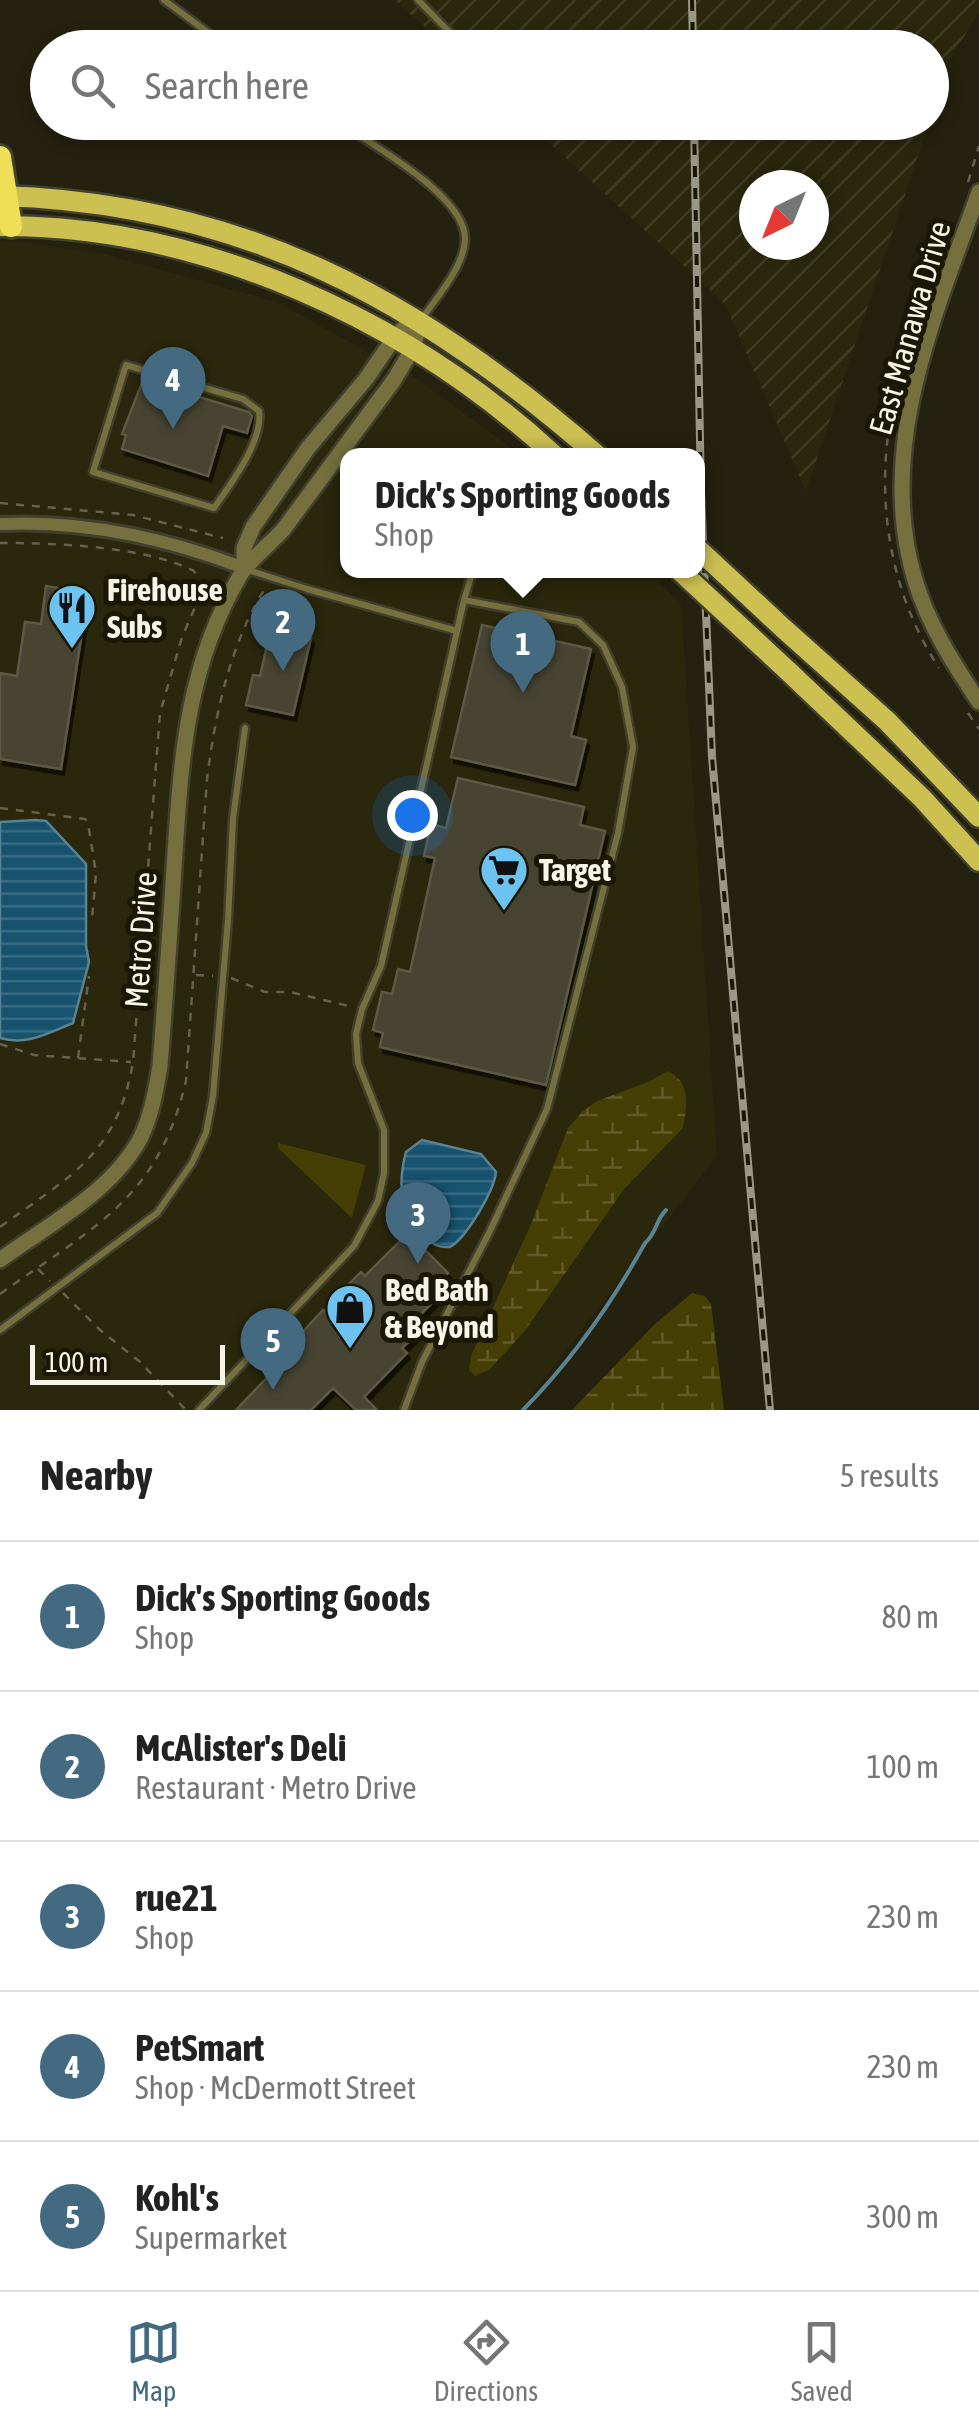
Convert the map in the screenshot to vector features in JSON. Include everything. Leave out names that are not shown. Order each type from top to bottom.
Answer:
[{"type":"highway","points":[[0,157],[5,226]]},
{"type":"main road","points":[[4,196],[128,208],[231,234],[320,267],[420,321],[527,394],[589,448]]},
{"type":"main road","points":[[5,226],[109,234],[266,278],[404,343],[496,406],[545,448]]},
{"type":"main road","points":[[705,556],[887,721],[979,817]]},
{"type":"main road","points":[[688,578],[922,798],[979,861]]},
{"type":"street","name":"East Manawa Drive","points":[[972,192],[914,386],[900,471],[905,536],[915,580],[972,704]]},
{"type":"street","name":"Metro Drive","points":[[344,448],[394,380],[405,327],[420,321]]},
{"type":"street","name":"Metro Drive","points":[[0,1260],[112,1174],[132,1151],[147,1123],[160,1066],[181,770],[192,694],[212,635],[244,568],[244,548],[253,527],[308,448],[366,379],[404,343]]},
{"type":"street","name":"Metro Drive","points":[[244,568],[283,530],[340,453]]},
{"type":"street","points":[[0,524],[117,532],[186,546],[244,568]]},
{"type":"lane","points":[[164,0],[205,30]]},
{"type":"lane","points":[[418,0],[448,30]]},
{"type":"lane","points":[[364,140],[438,192],[462,224],[466,238],[462,254],[420,321]]},
{"type":"lane","points":[[126,365],[243,400],[260,411],[258,431],[237,475],[214,508],[108,476],[93,472],[126,365]]},
{"type":"lane","points":[[244,568],[457,631]]},
{"type":"lane","points":[[199,1410],[354,1246],[378,1201],[384,1173],[384,1130],[358,1063],[356,1034],[362,1008],[382,966],[470,578]]},
{"type":"lane","points":[[404,1410],[422,1362],[547,1108],[618,833],[634,746],[622,687],[604,645],[579,622],[464,600]]},
{"type":"lane","points":[[0,1330],[157,1213],[192,1163],[206,1132],[214,1096],[233,820],[246,728]]},
{"type":"path","points":[[972,192],[979,146]]},
{"type":"path","points":[[912,345],[893,396],[886,442],[888,526],[897,576],[910,617],[944,675]]},
{"type":"path","points":[[0,503],[117,513],[223,538]]},
{"type":"path","points":[[0,544],[77,546],[164,560],[194,571],[203,590],[182,637],[160,713],[127,1095],[107,1138],[79,1169],[0,1227]]},
{"type":"path","points":[[272,578],[261,595],[227,678],[214,731],[207,779],[194,975],[241,981],[265,992],[290,992],[362,1008]]},
{"type":"path","points":[[972,704],[979,729]]},
{"type":"path","points":[[0,808],[50,812],[88,822],[96,873],[92,919]]},
{"type":"path","points":[[78,1059],[90,976]]},
{"type":"path","points":[[0,1044],[34,1055],[132,1062]]},
{"type":"path","points":[[0,1294],[37,1268],[186,1410]]},
{"type":"shaded area","points":[[395,0],[979,0],[979,12],[949,61],[949,30],[428,30]]},
{"type":"shaded area","points":[[547,140],[923,140],[806,491],[725,304]]},
{"type":"shaded area","points":[[0,242],[104,254],[277,302],[416,378],[511,448],[340,448],[340,578],[654,578],[681,603],[717,1156],[520,1410],[0,1410]]},
{"type":"green space","points":[[668,1071],[684,1088],[683,1128],[624,1189],[524,1332],[489,1370],[475,1376],[469,1370],[471,1356],[531,1224],[568,1128],[597,1101]]},
{"type":"green space","points":[[278,1143],[366,1165],[352,1218],[278,1148]]},
{"type":"green space","points":[[692,1293],[705,1296],[711,1304],[724,1410],[572,1410],[655,1324]]},
{"type":"water","points":[[46,821],[86,864],[89,962],[73,1023],[37,1037],[10,1040],[0,1038],[0,822]]},
{"type":"water","points":[[422,1140],[481,1154],[496,1172],[478,1213],[450,1247],[428,1240],[414,1225],[405,1206],[401,1185],[406,1152]]},
{"type":"building","points":[[143,380],[249,412],[252,416],[247,433],[223,426],[208,476],[122,449],[126,435],[122,434]]},
{"type":"building","points":[[46,586],[88,593],[61,769],[0,759],[0,673],[17,676],[25,622],[41,624]]},
{"type":"building","points":[[482,625],[591,649],[571,736],[586,740],[575,785],[451,757]]},
{"type":"building","points":[[271,628],[311,638],[293,715],[246,705],[253,675],[260,676]]},
{"type":"building","name":"Target","points":[[458,778],[584,807],[580,825],[605,831],[546,1085],[380,1047],[383,1033],[373,1030],[382,992],[392,994],[398,969],[410,972],[435,858],[424,856],[431,824],[446,828]]},
{"type":"building","points":[[408,1233],[448,1273],[428,1294],[435,1300],[406,1329],[414,1337],[402,1348],[407,1353],[364,1397],[377,1410],[356,1410],[333,1388],[311,1410],[236,1410],[323,1310],[328,1314],[353,1289],[348,1285],[361,1272],[365,1276]]},
{"type":"waterway","points":[[523,1410],[590,1331],[666,1210]]},
{"type":"railway","points":[[692,0],[693,30]]},
{"type":"railway","points":[[694,140],[700,448]]},
{"type":"railway","points":[[705,578],[712,757],[770,1410]]},
{"type":"place","name":"PetSmart","points":[[173,429]]},
{"type":"place","name":"Firehouse Subs","points":[[72,650]]},
{"type":"place","name":"McAlister's Deli","points":[[283,671]]},
{"type":"place","name":"Dick's Sporting Goods","points":[[523,693]]},
{"type":"place","name":"Target","points":[[504,912]]},
{"type":"place","name":"rue21","points":[[418,1264]]},
{"type":"place","name":"Bed Bath & Beyond","points":[[350,1350]]},
{"type":"place","name":"Kohl's","points":[[273,1390]]}]
